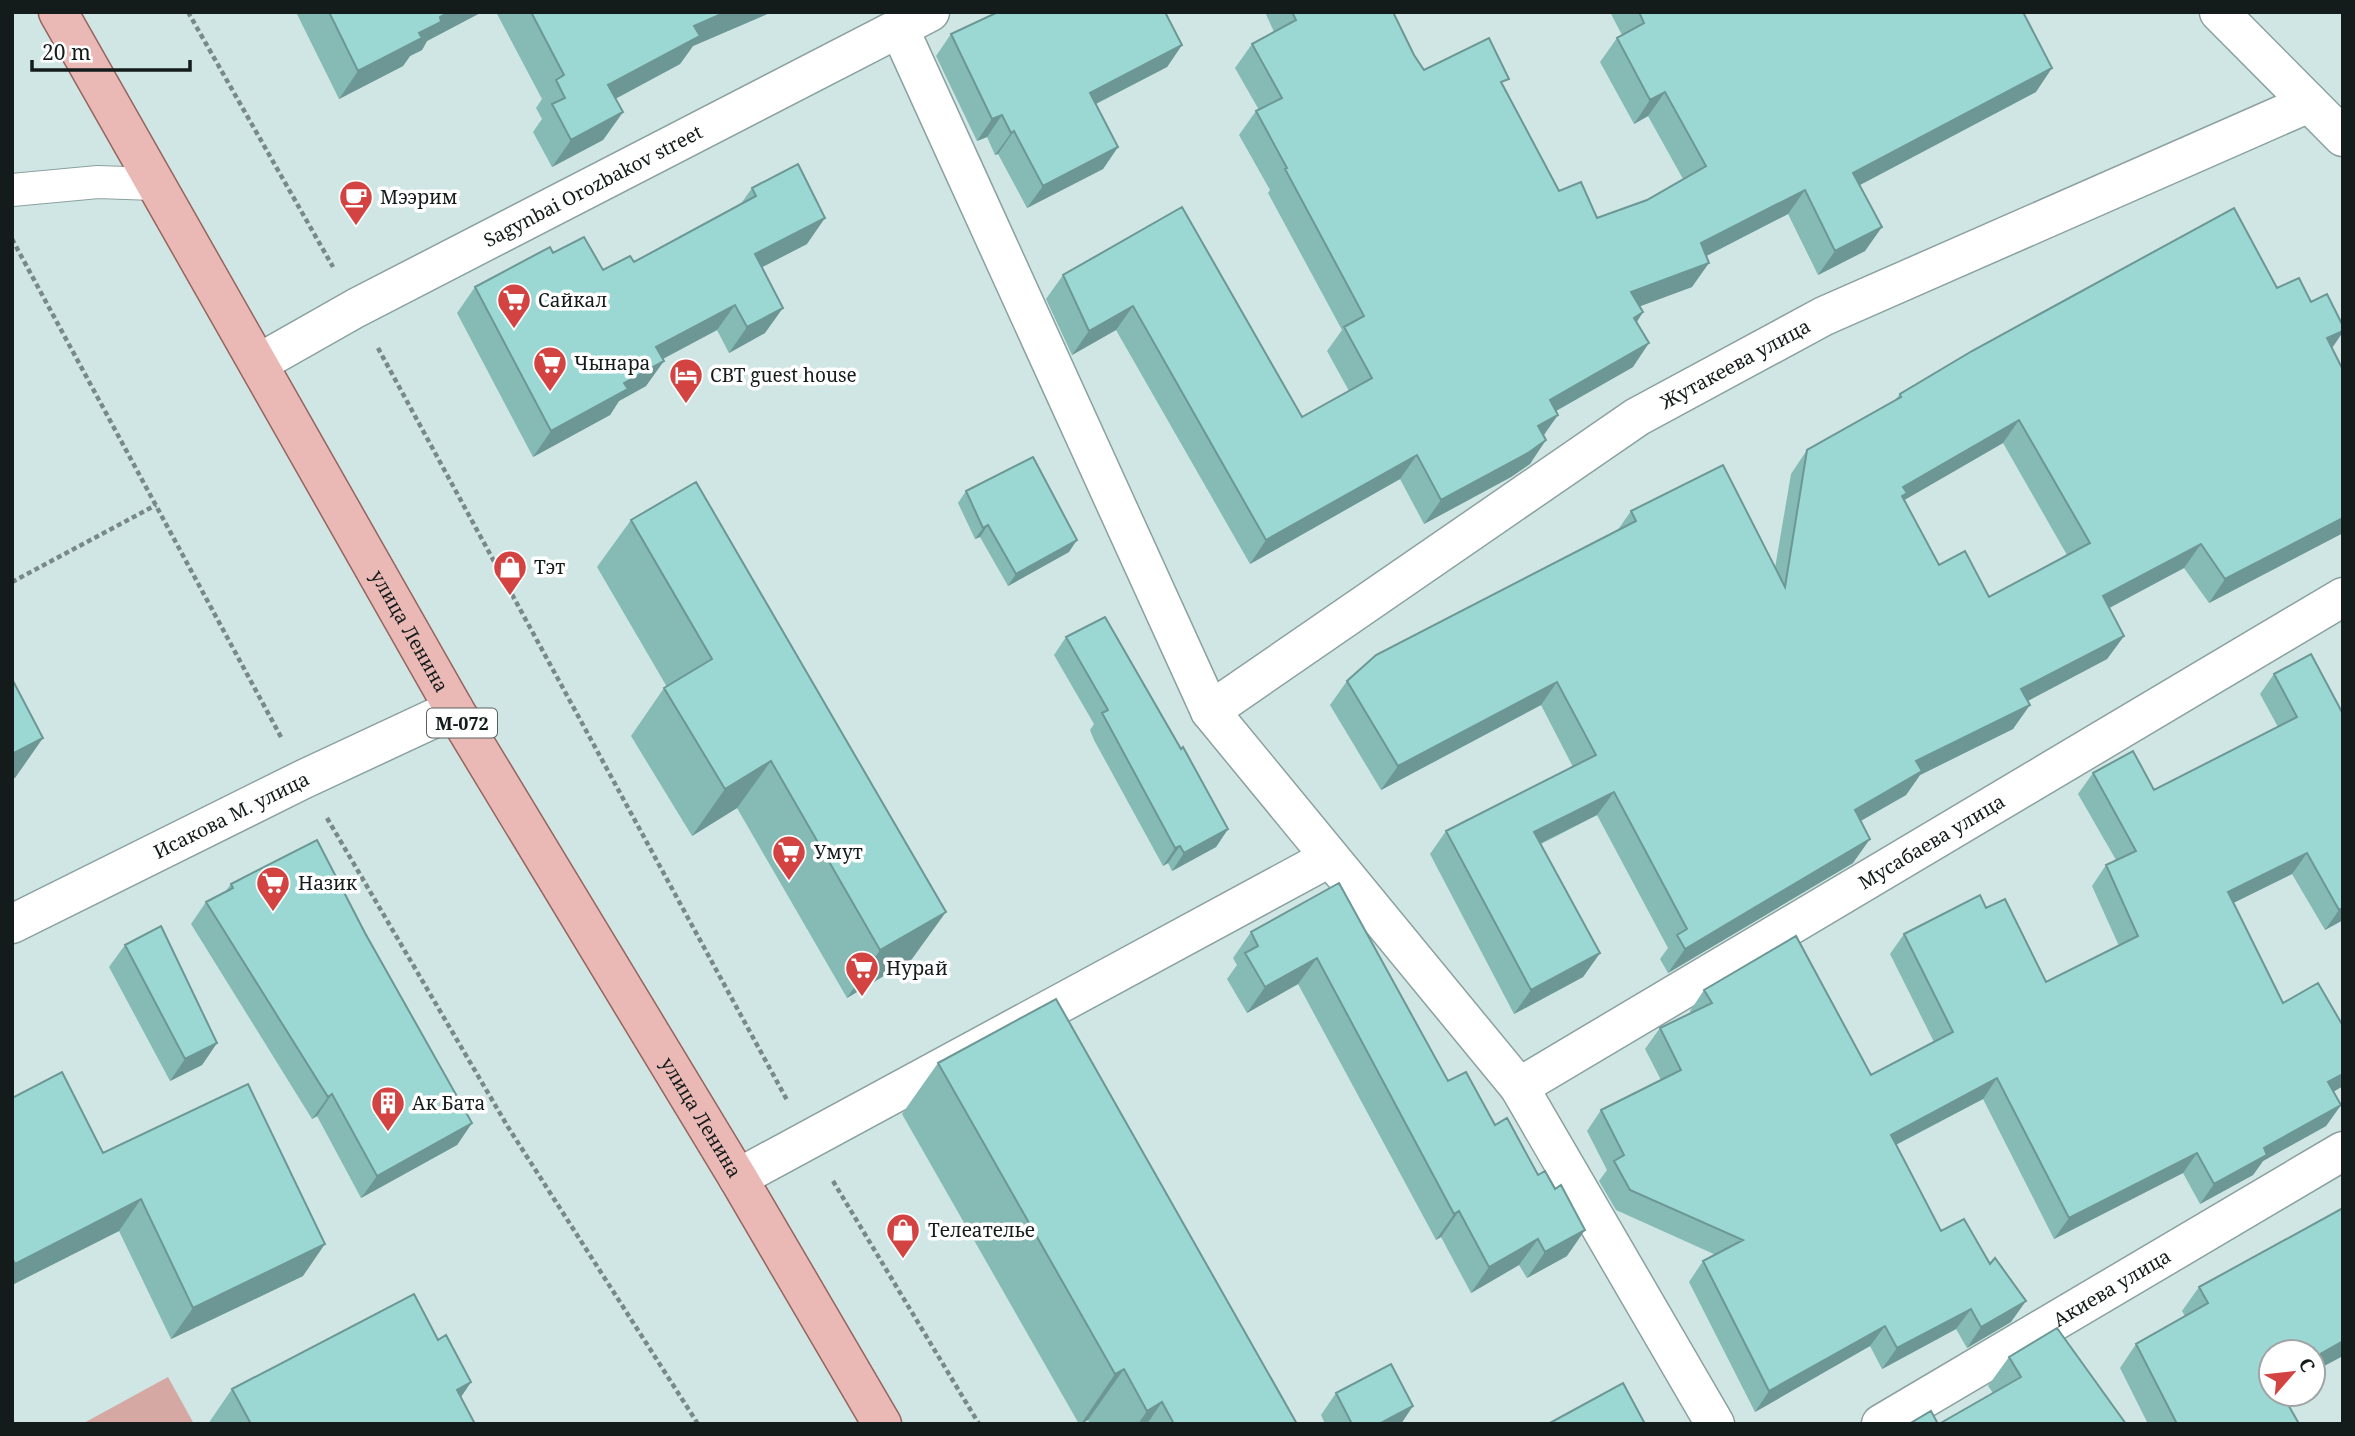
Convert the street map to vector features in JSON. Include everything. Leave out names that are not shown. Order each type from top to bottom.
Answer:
[{"type":"main road","name":"улица Ленина","points":[[58,12],[153,184],[259,363],[454,709],[738,1178],[881,1424]]},
{"type":"street","points":[[2219,12],[2343,137]]},
{"type":"street","name":"Sagynbai Orozbakov street","points":[[259,363],[356,308],[914,20]]},
{"type":"street","points":[[914,20],[1210,711],[1518,1087],[1715,1424]]},
{"type":"street","name":"Жутакеева улица","points":[[1210,711],[1637,417],[1824,316],[2309,103]]},
{"type":"street","name":"Мусабаева улица","points":[[1518,1087],[2343,597]]},
{"type":"street","name":"Исакова М. улица","points":[[12,924],[304,779],[454,709]]},
{"type":"street","points":[[738,1178],[807,1138],[1329,858]]},
{"type":"street","name":"Акиева улица","points":[[1881,1424],[2343,1151]]},
{"type":"lane","points":[[12,190],[98,182],[153,184]]},
{"type":"path","points":[[188,12],[356,308],[807,1138],[979,1424]]},
{"type":"path","points":[[12,239],[304,779],[508,1127],[698,1424]]},
{"type":"path","points":[[12,582],[156,505]]},
{"type":"shaded area","points":[[168,1377],[194,1424],[82,1424]]},
{"type":"building","points":[[329,12],[449,12],[440,17],[441,22],[419,33],[422,38],[358,71]]},
{"type":"building","points":[[531,12],[726,12],[694,26],[700,36],[608,85],[623,112],[571,140],[552,104],[565,98],[556,80],[564,75]]},
{"type":"building","points":[[998,12],[1165,12],[1182,45],[1090,93],[1118,147],[1043,186],[1014,131],[1011,133],[1002,115],[992,119],[951,34]]},
{"type":"building","points":[[1292,12],[1393,12],[1424,70],[1489,38],[1509,79],[1501,82],[1559,191],[1581,182],[1597,218],[1647,200],[1706,166],[1665,92],[1650,100],[1617,38],[1644,23],[1639,12],[2023,12],[2052,68],[1853,173],[1882,227],[1835,251],[1805,190],[1701,243],[1709,263],[1631,292],[1643,312],[1634,318],[1649,343],[1550,400],[1558,415],[1538,426],[1546,440],[1528,453],[1441,500],[1417,455],[1266,540],[1133,306],[1089,331],[1063,275],[1182,207],[1302,417],[1372,378],[1344,327],[1364,316],[1256,111],[1282,98],[1252,44],[1296,20]]},
{"type":"building","points":[[798,164],[825,218],[755,254],[783,308],[747,327],[735,305],[656,347],[664,361],[624,383],[628,389],[551,431],[475,287],[550,247],[553,253],[584,237],[603,270],[630,256],[634,262],[756,196],[752,188]]},
{"type":"building","points":[[2234,208],[2277,288],[2299,278],[2311,302],[2327,294],[2343,326],[2343,331],[2327,338],[2343,370],[2343,518],[2225,579],[2201,544],[2103,596],[2124,636],[2021,689],[2030,705],[1916,761],[1922,771],[1855,810],[1870,839],[1685,949],[1677,935],[1687,929],[1614,792],[1534,832],[1600,953],[1531,990],[1446,831],[1596,755],[1557,682],[1398,766],[1347,681],[1376,655],[1636,521],[1631,511],[1723,465],[1785,587],[1807,450],[1901,397],[1900,394],[1972,351]],"holes":[[[2019,420],[2090,543],[1989,597],[1965,551],[1939,565],[1902,496],[1907,493],[1903,487]]]},
{"type":"building","points":[[1033,457],[1077,540],[1016,574],[988,525],[983,528],[966,491]]},
{"type":"building","points":[[696,482],[946,912],[880,950],[771,761],[725,789],[664,688],[712,659],[631,520]]},
{"type":"building","points":[[1105,617],[1181,749],[1183,747],[1228,829],[1184,853],[1180,846],[1175,848],[1102,713],[1108,710],[1066,637]]},
{"type":"building","points":[[2311,654],[2343,714],[2343,908],[2339,910],[2307,853],[2228,892],[2283,1003],[2318,983],[2343,1026],[2343,1074],[2328,1082],[2341,1105],[2264,1148],[2267,1155],[2214,1184],[2197,1153],[2069,1218],[1997,1078],[1891,1135],[1941,1231],[1964,1219],[1990,1264],[1995,1258],[2026,1301],[1981,1327],[1971,1309],[1897,1348],[1885,1326],[1769,1391],[1703,1261],[1743,1240],[1630,1190],[1614,1161],[1624,1155],[1601,1110],[1681,1070],[1660,1028],[1712,1003],[1704,990],[1796,936],[1871,1075],[1953,1032],[1904,934],[1980,895],[1986,908],[2005,899],[2046,982],[2138,936],[2106,865],[2136,851],[2093,773],[2133,751],[2154,790],[2297,717],[2274,674]]},
{"type":"building","points":[[12,679],[43,738],[12,754]]},
{"type":"building","points":[[317,840],[365,933],[472,1123],[377,1176],[332,1094],[328,1097],[206,902],[233,888],[231,884]]},
{"type":"building","points":[[1339,883],[1448,1081],[1466,1072],[1495,1125],[1507,1118],[1538,1175],[1545,1171],[1555,1189],[1561,1185],[1585,1230],[1545,1252],[1538,1239],[1489,1267],[1459,1211],[1454,1214],[1317,958],[1265,987],[1245,953],[1258,946],[1251,932]]},
{"type":"building","points":[[161,926],[217,1043],[185,1059],[125,945]]},
{"type":"building","points":[[1056,999],[1297,1424],[1174,1424],[1162,1402],[1147,1411],[1124,1369],[1115,1374],[938,1063]]},
{"type":"building","points":[[62,1072],[103,1153],[248,1084],[325,1244],[193,1308],[141,1199],[15,1264],[12,1258],[12,1098]]},
{"type":"building","points":[[2343,1208],[2343,1341],[2327,1350],[2327,1338],[2257,1338],[2257,1408],[2290,1408],[2298,1422],[2177,1424],[2136,1344],[2208,1303],[2199,1287]]},
{"type":"building","points":[[414,1294],[438,1340],[446,1335],[471,1382],[457,1390],[475,1424],[251,1424],[232,1389]]},
{"type":"building","points":[[2057,1328],[2126,1424],[1939,1424],[2021,1377],[2009,1357]]},
{"type":"building","points":[[1391,1364],[1413,1406],[1379,1424],[1352,1424],[1336,1393]]},
{"type":"building","points":[[1623,1383],[1645,1424],[1548,1424]]},
{"type":"building","points":[[1931,1411],[1938,1424],[1909,1424]]},
{"type":"place","name":"Мээрим","points":[[356,227]]},
{"type":"place","name":"Сайкал","points":[[514,330]]},
{"type":"place","name":"Чынара","points":[[550,393]]},
{"type":"place","name":"CBT guest house","points":[[686,405]]},
{"type":"place","name":"Тэт","points":[[510,597]]},
{"type":"place","name":"Умут","points":[[789,882]]},
{"type":"place","name":"Назик","points":[[273,913]]},
{"type":"place","name":"Нурай","points":[[862,998]]},
{"type":"place","name":"Ак Бата","points":[[388,1133]]},
{"type":"place","name":"Телеателье","points":[[903,1260]]}]
